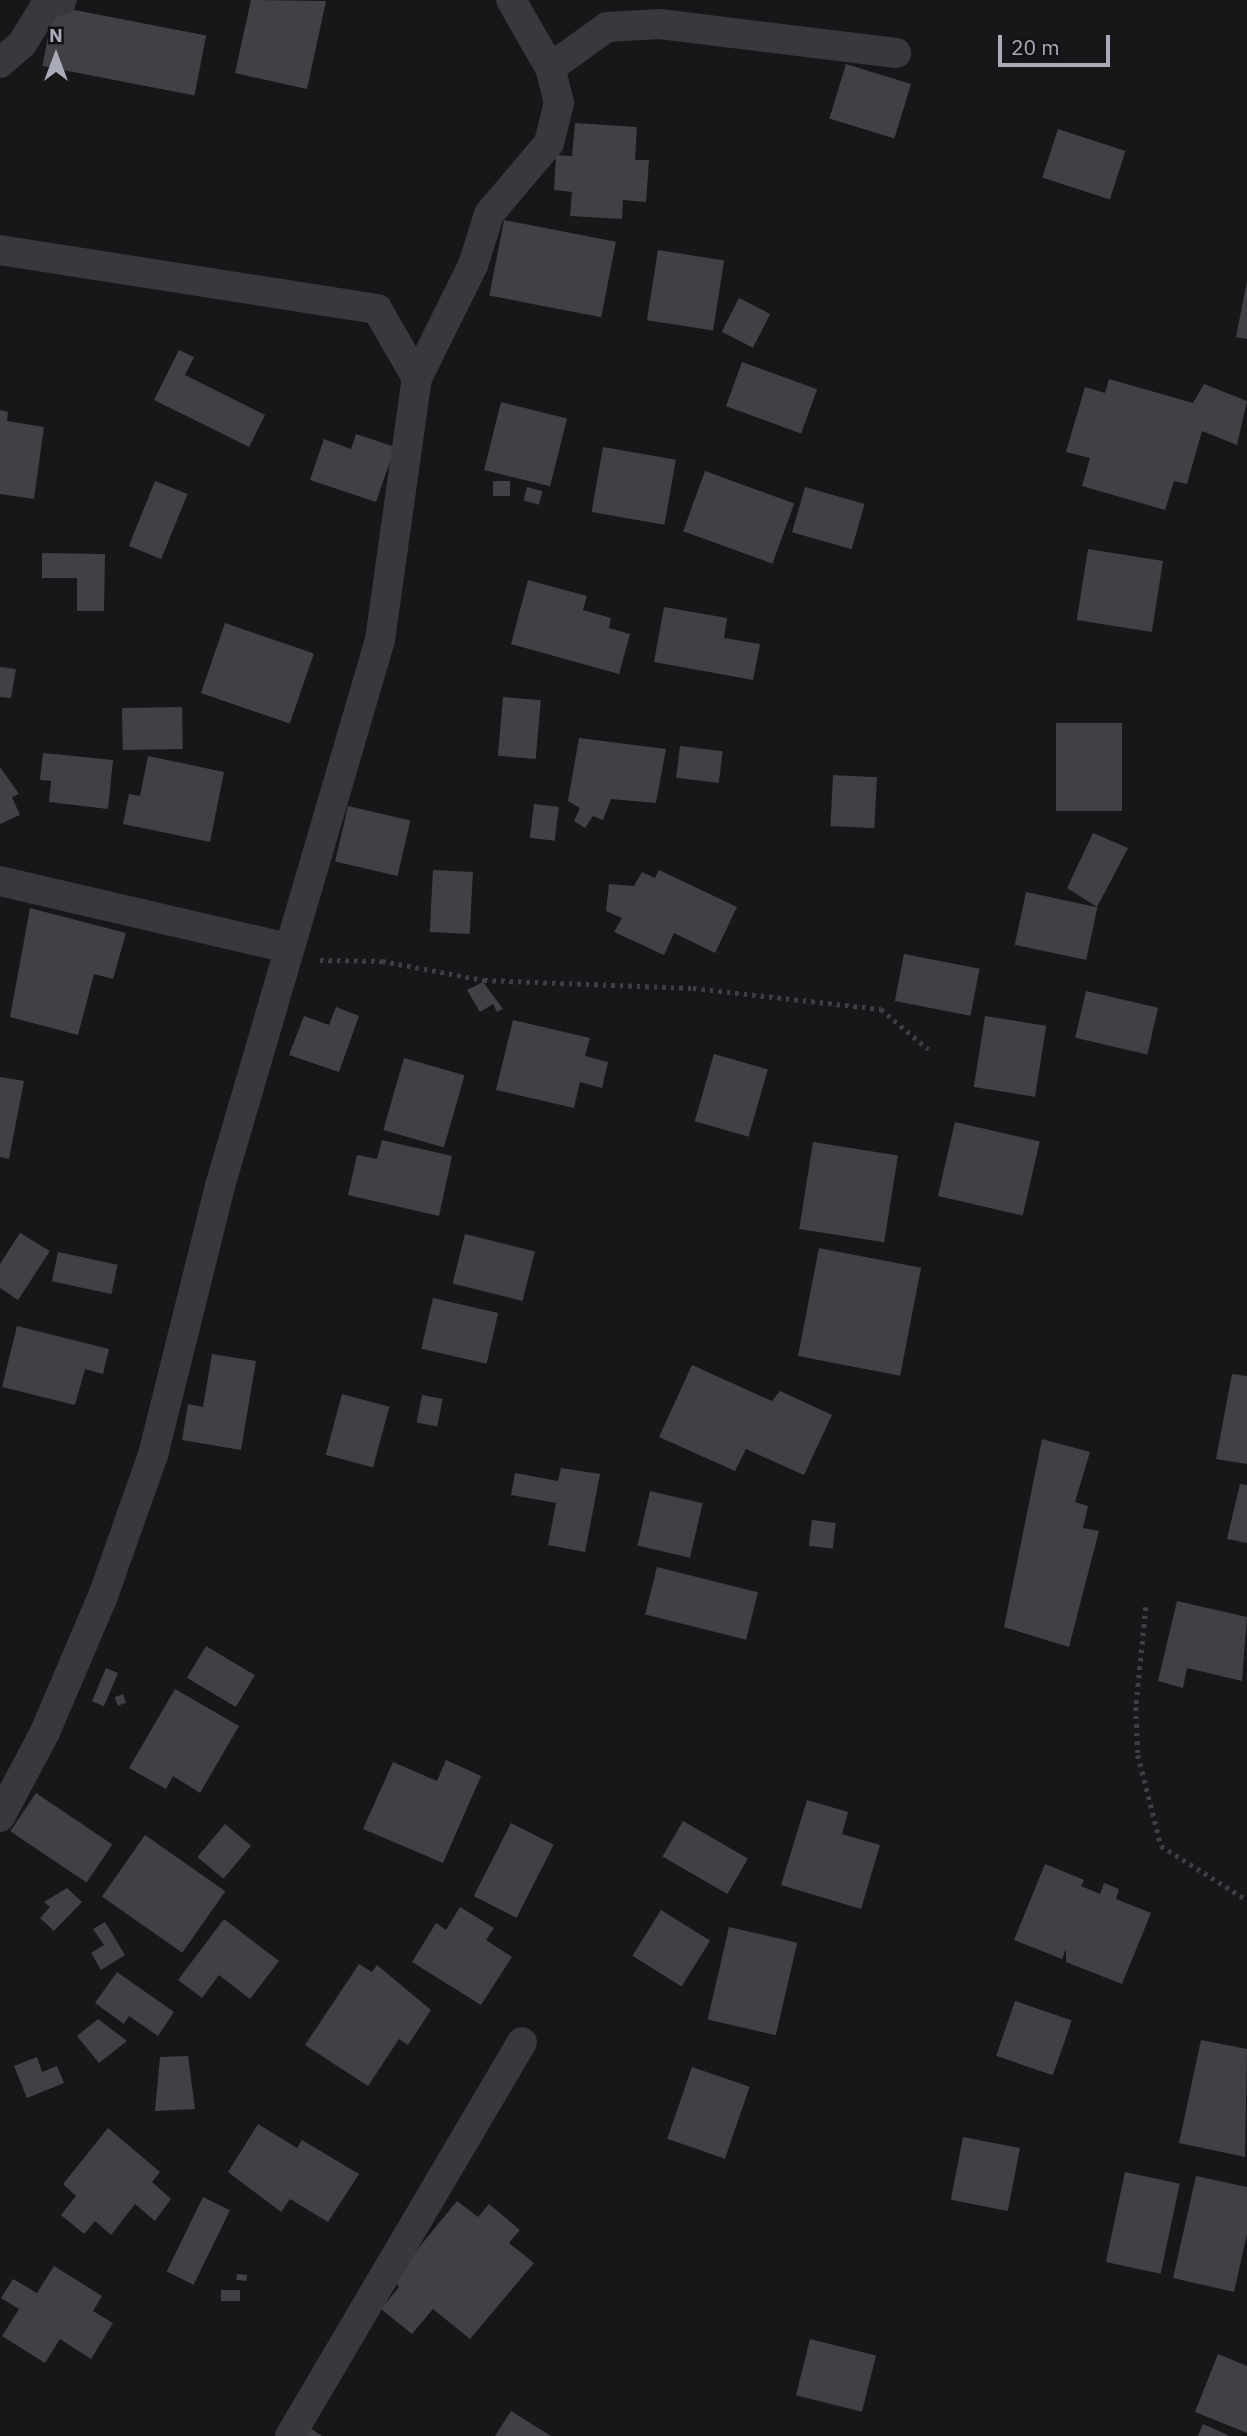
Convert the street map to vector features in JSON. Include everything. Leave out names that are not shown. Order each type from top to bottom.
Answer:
[{"type":"street","points":[[0,63],[22,44],[47,3],[62,0]]},
{"type":"street","points":[[0,1817],[45,1732],[103,1596],[153,1455],[286,954],[380,640],[417,377],[473,265],[489,215],[549,143],[559,103],[550,68],[511,0]]},
{"type":"street","points":[[550,68],[607,27],[647,25],[896,53]]},
{"type":"street","points":[[0,250],[377,309],[417,377]]},
{"type":"street","points":[[0,881],[286,954]]},
{"type":"street","points":[[290,2436],[522,2042]]},
{"type":"path","points":[[286,954],[382,961],[484,980],[693,988],[881,1009],[928,1049]]},
{"type":"path","points":[[1146,1607],[1136,1707],[1138,1755],[1161,1846],[1247,1900]]},
{"type":"building","points":[[251,0],[326,1],[307,89],[235,73]]},
{"type":"building","points":[[54,6],[206,36],[195,95],[42,66]]},
{"type":"building","points":[[846,64],[911,84],[894,138],[829,119]]},
{"type":"building","points":[[575,123],[637,127],[635,160],[649,160],[646,202],[623,200],[622,219],[570,216],[572,192],[554,190],[556,155],[572,156]]},
{"type":"building","points":[[1058,129],[1126,151],[1110,199],[1042,178]]},
{"type":"building","points":[[504,220],[616,242],[601,317],[489,296]]},
{"type":"building","points":[[658,250],[724,260],[713,331],[647,320]]},
{"type":"building","points":[[1247,281],[1247,339],[1236,337]]},
{"type":"building","points":[[739,298],[770,314],[753,348],[722,332]]},
{"type":"building","points":[[179,350],[194,357],[185,375],[265,415],[249,447],[154,400]]},
{"type":"building","points":[[742,362],[817,389],[801,434],[726,406]]},
{"type":"building","points":[[1109,379],[1193,403],[1204,384],[1247,401],[1237,445],[1202,431],[1187,484],[1174,481],[1165,510],[1082,486],[1090,458],[1066,452],[1085,387],[1105,393]]},
{"type":"building","points":[[501,402],[567,418],[550,486],[484,470]]},
{"type":"building","points":[[0,410],[8,412],[7,421],[44,427],[34,499],[0,494]]},
{"type":"building","points":[[356,434],[395,447],[376,502],[310,480],[324,439],[351,449]]},
{"type":"building","points":[[603,447],[676,460],[664,525],[592,512]]},
{"type":"building","points":[[705,471],[794,503],[772,564],[683,531]]},
{"type":"building","points":[[155,481],[187,494],[161,559],[129,546]]},
{"type":"building","points":[[493,481],[510,481],[510,496],[493,496]]},
{"type":"building","points":[[527,487],[542,491],[539,505],[523,501]]},
{"type":"building","points":[[805,487],[865,504],[852,549],[792,532]]},
{"type":"building","points":[[1088,549],[1163,561],[1152,632],[1077,620]]},
{"type":"building","points":[[42,553],[105,554],[104,611],[77,611],[77,578],[42,578]]},
{"type":"building","points":[[528,580],[587,596],[583,610],[611,618],[609,628],[630,634],[619,674],[511,644]]},
{"type":"building","points":[[664,607],[727,618],[724,638],[760,644],[753,680],[654,662]]},
{"type":"building","points":[[225,623],[314,654],[290,724],[201,693]]},
{"type":"building","points":[[0,667],[16,669],[11,698],[0,697]]},
{"type":"building","points":[[503,697],[541,700],[536,759],[498,756]]},
{"type":"building","points":[[182,707],[183,749],[123,750],[122,708]]},
{"type":"building","points":[[1056,723],[1122,723],[1122,811],[1056,811]]},
{"type":"building","points":[[579,738],[666,749],[656,803],[611,799],[603,820],[593,816],[585,828],[574,821],[580,808],[568,801]]},
{"type":"building","points":[[680,746],[723,751],[719,783],[676,778]]},
{"type":"building","points":[[43,753],[113,760],[108,809],[49,802],[51,781],[40,780]]},
{"type":"building","points":[[148,756],[224,772],[210,842],[123,824],[129,794],[140,796]]},
{"type":"building","points":[[0,767],[19,794],[12,797],[20,815],[0,824]]},
{"type":"building","points":[[833,775],[877,777],[874,828],[830,826]]},
{"type":"building","points":[[534,804],[559,807],[555,841],[530,838]]},
{"type":"building","points":[[348,806],[410,820],[398,876],[335,862]]},
{"type":"building","points":[[1093,833],[1128,848],[1097,907],[1067,888]]},
{"type":"building","points":[[433,870],[473,872],[470,934],[430,932]]},
{"type":"building","points":[[659,870],[737,907],[715,953],[674,933],[664,955],[614,932],[622,918],[606,911],[609,884],[634,886],[642,872],[655,878]]},
{"type":"building","points":[[1026,892],[1097,907],[1086,960],[1015,945]]},
{"type":"building","points":[[30,908],[126,933],[113,979],[94,974],[78,1035],[10,1017]]},
{"type":"building","points":[[904,954],[980,969],[970,1016],[895,1001]]},
{"type":"building","points":[[483,982],[503,1009],[497,1012],[493,1004],[480,1012],[467,990]]},
{"type":"building","points":[[1086,991],[1158,1008],[1147,1054],[1075,1038]]},
{"type":"building","points":[[336,1007],[359,1016],[339,1072],[289,1055],[304,1016],[329,1025]]},
{"type":"building","points":[[985,1016],[1046,1026],[1035,1097],[974,1087]]},
{"type":"building","points":[[513,1020],[590,1038],[585,1056],[608,1062],[602,1088],[580,1082],[574,1108],[496,1090]]},
{"type":"building","points":[[714,1054],[768,1069],[749,1137],[695,1121]]},
{"type":"building","points":[[404,1058],[465,1075],[444,1147],[383,1130]]},
{"type":"building","points":[[0,1077],[24,1081],[9,1159],[0,1157]]},
{"type":"building","points":[[955,1122],[1040,1142],[1023,1216],[938,1196]]},
{"type":"building","points":[[382,1140],[452,1156],[439,1216],[348,1195],[357,1155],[377,1159]]},
{"type":"building","points":[[813,1142],[898,1155],[884,1242],[799,1229]]},
{"type":"building","points":[[20,1233],[50,1251],[18,1300],[0,1288],[0,1264]]},
{"type":"building","points":[[465,1234],[535,1251],[523,1301],[453,1283]]},
{"type":"building","points":[[819,1248],[921,1268],[900,1376],[798,1356]]},
{"type":"building","points":[[58,1252],[118,1265],[111,1294],[52,1281]]},
{"type":"building","points":[[433,1298],[498,1313],[487,1364],[421,1349]]},
{"type":"building","points":[[17,1326],[109,1349],[103,1374],[85,1369],[75,1405],[2,1387]]},
{"type":"building","points":[[212,1354],[256,1361],[241,1450],[182,1440],[188,1404],[203,1407]]},
{"type":"building","points":[[692,1365],[772,1401],[780,1391],[832,1415],[804,1475],[746,1449],[735,1471],[659,1437]]},
{"type":"building","points":[[1232,1374],[1247,1376],[1247,1464],[1216,1459]]},
{"type":"building","points":[[342,1394],[389,1407],[373,1468],[326,1455]]},
{"type":"building","points":[[422,1395],[443,1399],[437,1426],[417,1422]]},
{"type":"building","points":[[1042,1439],[1090,1452],[1075,1502],[1088,1506],[1083,1528],[1099,1531],[1069,1647],[1004,1627]]},
{"type":"building","points":[[561,1468],[600,1474],[585,1552],[548,1545],[556,1503],[511,1495],[515,1473],[558,1481]]},
{"type":"building","points":[[1240,1484],[1247,1485],[1247,1543],[1227,1539]]},
{"type":"building","points":[[650,1491],[703,1503],[690,1558],[637,1546]]},
{"type":"building","points":[[812,1520],[836,1523],[833,1549],[809,1546]]},
{"type":"building","points":[[657,1567],[758,1592],[746,1640],[645,1615]]},
{"type":"building","points":[[1177,1601],[1247,1617],[1242,1681],[1187,1668],[1183,1688],[1158,1681]]},
{"type":"building","points":[[206,1646],[255,1675],[236,1707],[187,1678]]},
{"type":"building","points":[[106,1668],[118,1673],[104,1706],[92,1701]]},
{"type":"building","points":[[175,1689],[239,1726],[200,1793],[173,1776],[166,1789],[129,1768]]},
{"type":"building","points":[[123,1694],[126,1702],[118,1706],[115,1697]]},
{"type":"building","points":[[446,1760],[481,1776],[443,1863],[363,1829],[393,1762],[437,1781]]},
{"type":"building","points":[[36,1793],[112,1844],[87,1883],[10,1831]]},
{"type":"building","points":[[807,1800],[848,1812],[842,1834],[880,1845],[861,1909],[781,1885]]},
{"type":"building","points":[[683,1821],[748,1858],[727,1894],[662,1857]]},
{"type":"building","points":[[511,1823],[554,1845],[517,1918],[474,1896]]},
{"type":"building","points":[[225,1824],[251,1846],[223,1879],[197,1857]]},
{"type":"building","points":[[145,1835],[225,1891],[182,1953],[102,1896]]},
{"type":"building","points":[[1045,1864],[1084,1880],[1081,1886],[1100,1894],[1104,1883],[1119,1889],[1116,1899],[1151,1913],[1122,1984],[1066,1962],[1066,1949],[1062,1959],[1014,1940]]},
{"type":"building","points":[[67,1888],[82,1902],[54,1931],[40,1918],[50,1907],[44,1902]]},
{"type":"building","points":[[460,1907],[494,1928],[486,1940],[512,1957],[481,2005],[412,1962],[436,1923],[446,1930]]},
{"type":"building","points":[[661,1910],[710,1941],[682,1987],[632,1956]]},
{"type":"building","points":[[224,1919],[279,1961],[250,1999],[219,1975],[202,1998],[178,1980]]},
{"type":"building","points":[[105,1922],[125,1955],[101,1970],[91,1953],[104,1945],[93,1929]]},
{"type":"building","points":[[729,1927],[797,1943],[776,2035],[708,2020]]},
{"type":"building","points":[[359,1964],[372,1972],[377,1965],[431,2010],[408,2045],[399,2039],[368,2086],[305,2045]]},
{"type":"building","points":[[117,1972],[174,2012],[158,2036],[129,2016],[124,2024],[95,2003]]},
{"type":"building","points":[[1015,2001],[1072,2021],[1053,2075],[996,2056]]},
{"type":"building","points":[[98,2019],[127,2041],[99,2063],[77,2036]]},
{"type":"building","points":[[1201,2040],[1247,2049],[1245,2157],[1179,2143]]},
{"type":"building","points":[[188,2056],[195,2109],[155,2111],[160,2057]]},
{"type":"building","points":[[37,2057],[42,2072],[57,2066],[64,2083],[27,2098],[14,2066]]},
{"type":"building","points":[[692,2067],[750,2087],[725,2159],[667,2139]]},
{"type":"building","points":[[258,2124],[297,2148],[302,2140],[359,2174],[328,2222],[290,2199],[281,2212],[228,2172]]},
{"type":"building","points":[[108,2128],[160,2172],[152,2182],[171,2199],[155,2221],[135,2204],[111,2235],[95,2221],[84,2234],[61,2215],[76,2196],[63,2184]]},
{"type":"building","points":[[963,2137],[1020,2148],[1008,2211],[951,2200]]},
{"type":"building","points":[[1125,2172],[1180,2184],[1161,2274],[1106,2262]]},
{"type":"building","points":[[1196,2176],[1247,2187],[1247,2234],[1234,2292],[1173,2278]]},
{"type":"building","points":[[203,2197],[230,2210],[194,2285],[167,2272]]},
{"type":"building","points":[[457,2201],[478,2217],[489,2204],[520,2230],[509,2243],[534,2263],[470,2339],[433,2309],[412,2334],[381,2309],[399,2287],[394,2278]]},
{"type":"building","points":[[54,2266],[102,2296],[93,2311],[113,2323],[91,2359],[60,2339],[45,2363],[2,2336],[19,2309],[1,2298],[13,2279],[37,2293]]},
{"type":"building","points":[[237,2274],[247,2275],[246,2281],[236,2280]]},
{"type":"building","points":[[221,2290],[240,2290],[240,2301],[221,2301]]},
{"type":"building","points":[[810,2339],[876,2355],[862,2412],[796,2395]]},
{"type":"building","points":[[1218,2354],[1247,2366],[1247,2433],[1195,2412]]},
{"type":"building","points":[[511,2411],[551,2436],[495,2436]]},
{"type":"building","points":[[1203,2424],[1230,2436],[1198,2436]]},
{"type":"building","points":[[307,2426],[322,2436],[299,2436]]}]
